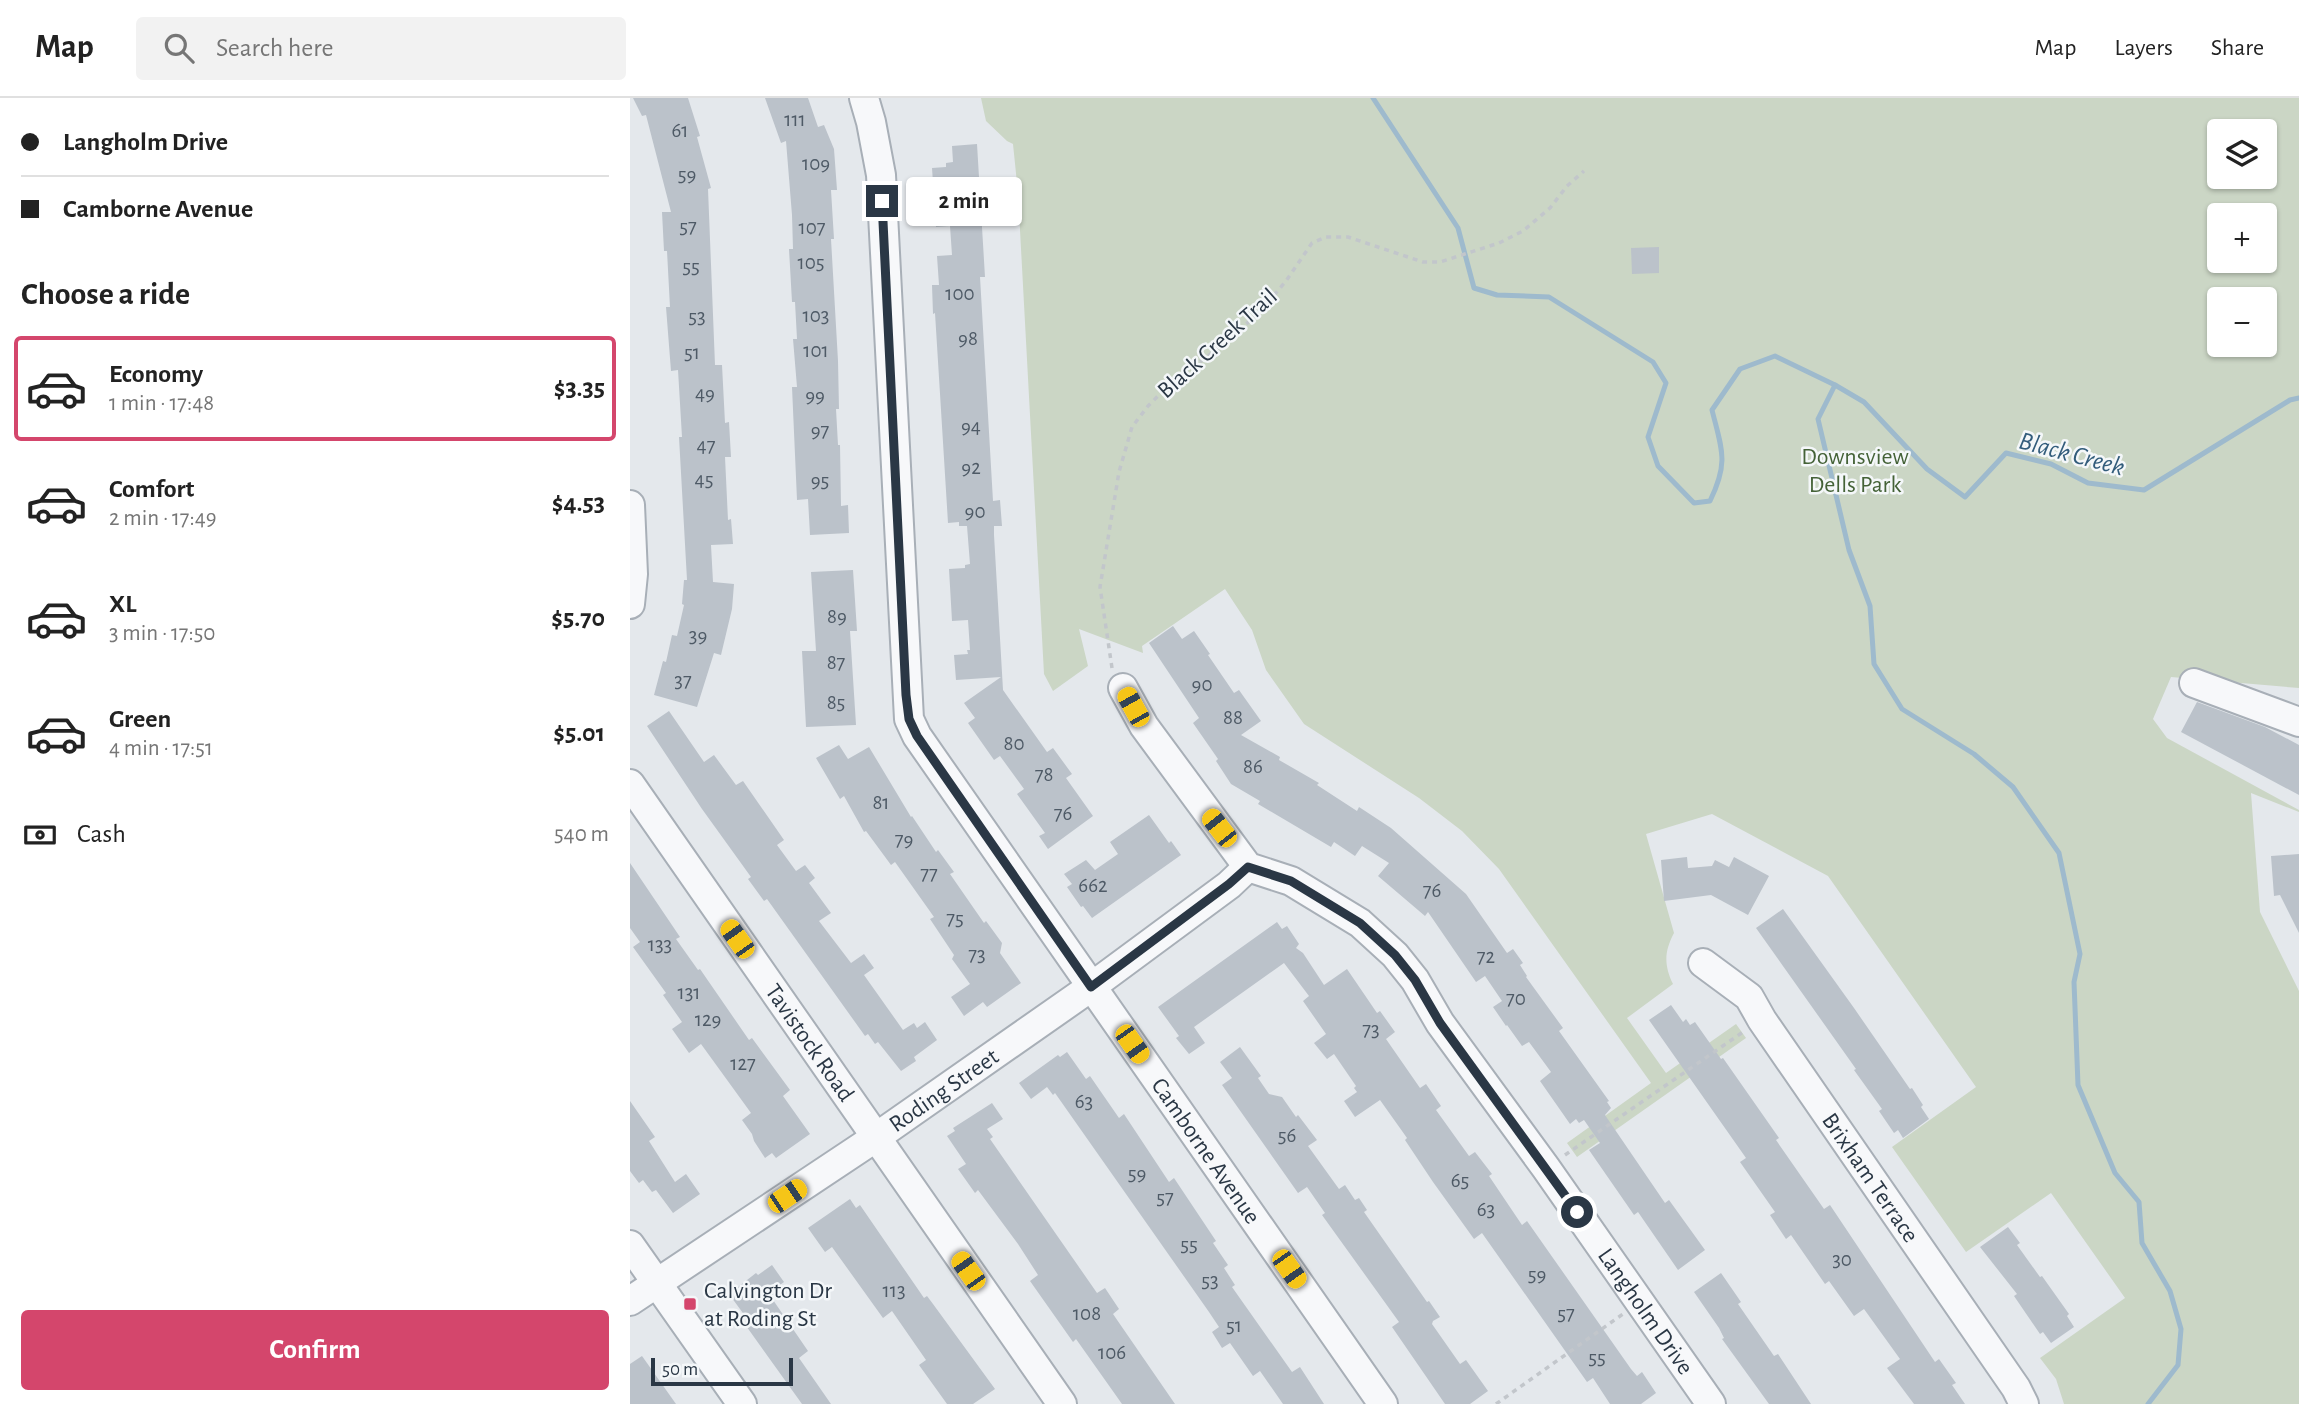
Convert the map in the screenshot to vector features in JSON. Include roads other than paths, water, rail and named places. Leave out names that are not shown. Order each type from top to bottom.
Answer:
[{"type":"street","name":"Camborne Avenue","points":[[864,98],[881,175],[909,719],[917,736],[1383,1404]]},
{"type":"street","points":[[630,505],[633,574],[630,604]]},
{"type":"street","points":[[1117,677],[1151,737],[1248,867]]},
{"type":"street","points":[[2194,683],[2299,722]]},
{"type":"street","name":"Tavistock Road","points":[[630,784],[1062,1404]]},
{"type":"street","name":"Roding Street","points":[[630,1301],[875,1138],[1091,987],[1248,867]]},
{"type":"street","name":"Langholm Drive","points":[[1248,867],[1291,881],[1360,923],[1395,955],[1415,980],[1440,1023],[1712,1404]]},
{"type":"street","name":"Brixham Terrace","points":[[1703,963],[1749,997],[1762,1020],[2000,1365],[2024,1404]]},
{"type":"street","points":[[630,1245],[742,1404]]},
{"type":"waterway","name":"Black Creek","points":[[1373,98],[1458,228],[1474,288],[1497,295],[1549,297],[1653,362],[1666,383],[1648,437],[1658,466],[1694,503],[1710,501],[1722,466],[1721,446],[1712,410],[1740,369],[1775,356],[1864,402],[1927,469],[1965,497],[2006,453],[2051,464],[2088,483],[2144,490],[2290,400],[2299,398]]},
{"type":"waterway","points":[[1835,385],[1818,419],[1849,550],[1870,606],[1874,664],[1902,709],[1974,754],[2013,787],[2059,853],[2080,954],[2074,982],[2078,1085],[2115,1173],[2139,1202],[2142,1243],[2170,1291],[2181,1329],[2178,1365],[2148,1404]]},
{"type":"place","name":"Calvington Dr at Roding St","points":[[690,1304]]},
{"type":"park label","name":"Downsview Dells Park","points":[[1855,470]]}]
